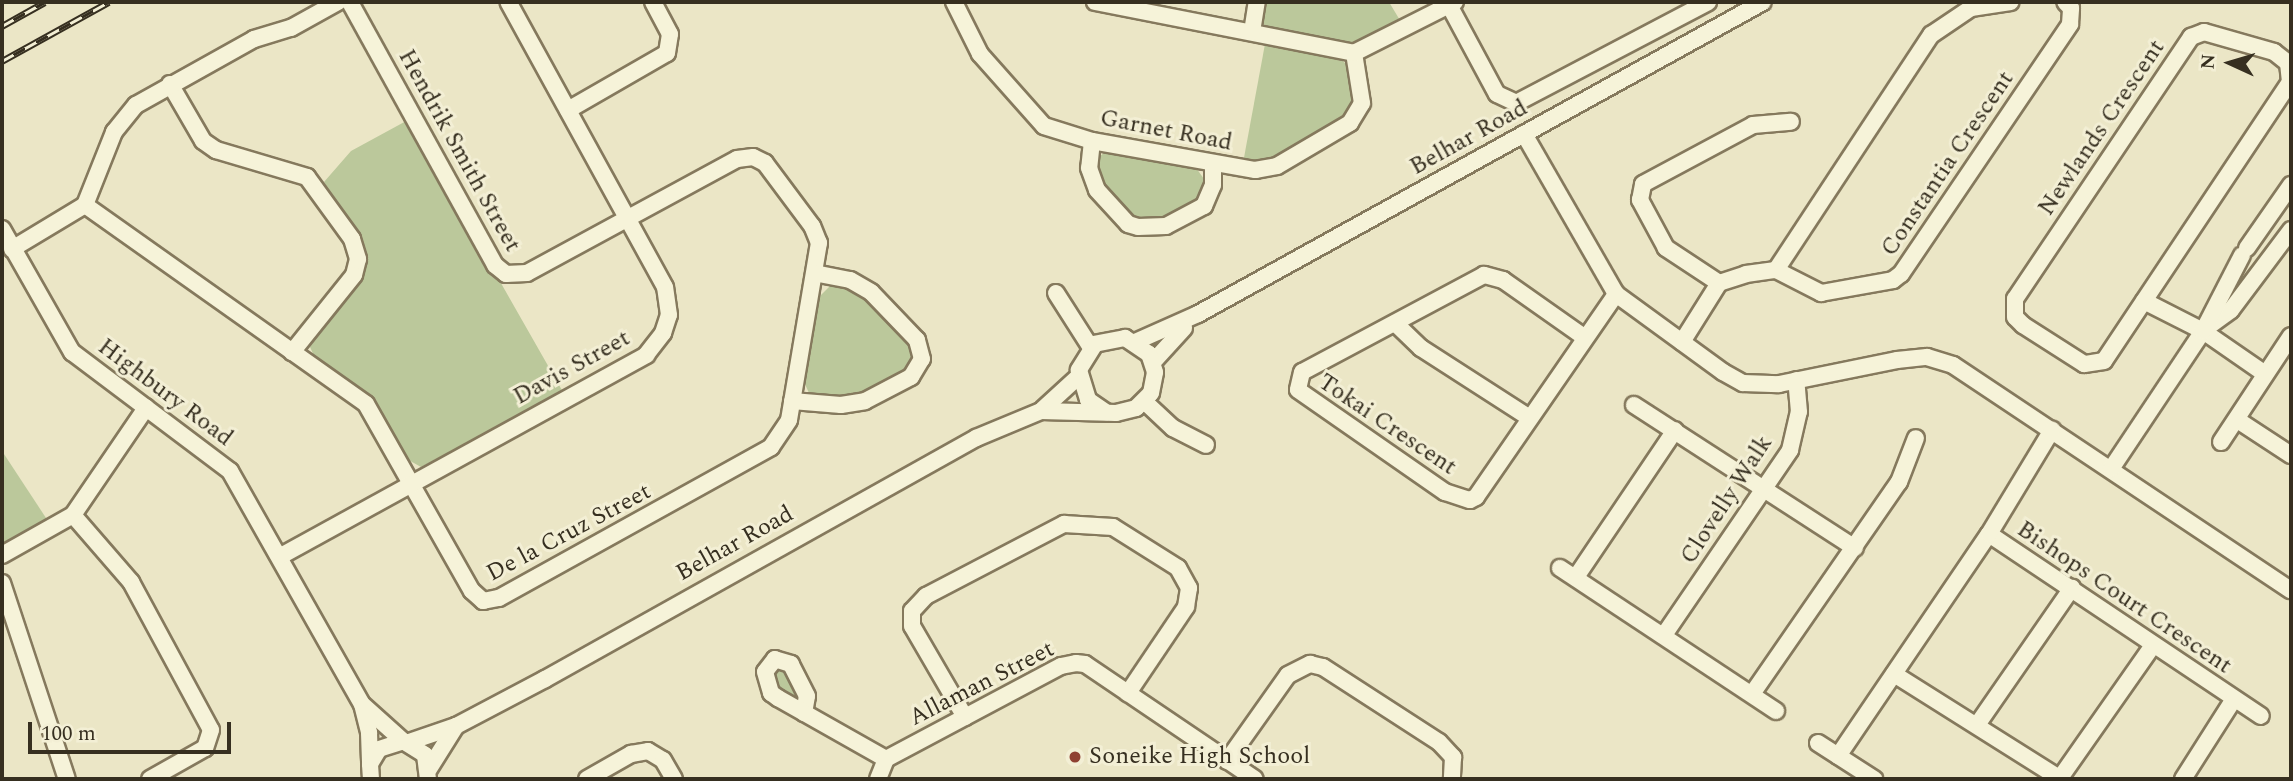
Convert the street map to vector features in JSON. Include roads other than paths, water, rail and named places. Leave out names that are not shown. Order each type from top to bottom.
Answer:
[{"type":"street","points":[[12,248],[85,205],[123,117],[170,84],[254,39],[290,28],[338,2]]},
{"type":"street","name":"Hendrik Smith Street","points":[[350,2],[502,272],[523,275],[628,218]]},
{"type":"street","name":"Davis Street","points":[[281,556],[646,355],[659,341],[669,315],[665,287],[508,2]]},
{"type":"street","points":[[568,110],[667,53],[670,34],[653,2]]},
{"type":"street","name":"Garnet Road","points":[[954,2],[980,54],[1036,120],[1057,132],[1092,141],[1213,164],[1270,168],[1350,124],[1362,103],[1354,52]]},
{"type":"street","points":[[1095,2],[1354,52],[1452,3],[1492,87],[1508,103],[1546,92],[1708,2]]},
{"type":"street","points":[[1252,32],[1257,2]]},
{"type":"street","name":"Belhar Road","points":[[1135,342],[1198,314],[1763,2]]},
{"type":"street","points":[[1682,342],[1719,283],[1776,270],[1931,35],[1971,8],[2011,2]]},
{"type":"street","name":"Constantia Crescent","points":[[1776,270],[1821,293],[1893,280],[1901,274],[2070,24],[2071,8],[2066,2]]},
{"type":"street","name":"Newlands Crescent","points":[[2213,33],[2274,52],[2288,63],[2290,82],[2144,301],[2104,361],[2094,366],[2023,325],[2014,309],[2015,299],[2192,37],[2213,33]]},
{"type":"street","points":[[170,84],[204,142],[216,150],[307,177],[352,239],[358,259],[354,275],[292,352]]},
{"type":"street","points":[[1719,283],[1666,248],[1640,200],[1643,184],[1753,125],[1791,122]]},
{"type":"street","points":[[1524,134],[1616,294],[1743,383],[1796,380],[1927,357],[1953,365],[2291,590]]},
{"type":"street","points":[[1092,141],[1089,169],[1097,190],[1128,224],[1138,227],[1166,226],[1204,206],[1213,185],[1213,164]]},
{"type":"street","name":"De la Cruz Street","points":[[85,205],[366,404],[475,595],[494,601],[771,447],[789,420],[819,243],[812,226],[757,158],[737,159],[628,218]]},
{"type":"street","points":[[2111,470],[2203,331],[2244,251],[2291,185]]},
{"type":"street","name":"Highbury Road","points":[[2,229],[72,352],[230,471],[281,556],[362,704],[369,733],[367,774]]},
{"type":"street","points":[[2203,331],[2231,310],[2291,230]]},
{"type":"street","points":[[792,401],[841,405],[865,401],[911,377],[922,359],[917,340],[871,292],[850,280],[815,273]]},
{"type":"street","name":"Tokai Crescent","points":[[1584,337],[1488,275],[1457,286],[1395,323],[1302,372],[1300,394],[1460,499],[1476,497],[1528,417],[1616,294]]},
{"type":"street","points":[[1056,293],[1091,348]]},
{"type":"street","points":[[2144,301],[2203,331],[2265,374]]},
{"type":"street","name":"Belhar Road","points":[[1153,362],[1198,314]]},
{"type":"street","points":[[1395,323],[1421,348],[1528,417]]},
{"type":"street","points":[[2221,442],[2239,421],[2265,374],[2291,336]]},
{"type":"street","points":[[1115,337],[1135,342],[1153,362],[1154,383],[1144,401],[1126,412],[1106,412],[1088,400],[1079,376],[1091,348],[1115,337]]},
{"type":"street","name":"Belhar Road","points":[[367,774],[386,744],[456,726],[955,449],[1041,411],[1079,376]]},
{"type":"street","name":"Clovelly Walk","points":[[1664,635],[1764,489],[1796,434],[1796,380]]},
{"type":"street","points":[[1144,401],[1173,428],[1206,445]]},
{"type":"street","points":[[1634,405],[1855,548]]},
{"type":"street","points":[[2,555],[73,516],[146,408]]},
{"type":"street","name":"Belhar Road","points":[[1041,411],[1106,412]]},
{"type":"street","points":[[2239,421],[2291,455]]},
{"type":"street","points":[[1576,577],[1675,430]]},
{"type":"street","name":"Bishops Court Crescent","points":[[1838,756],[1989,534],[2052,430]]},
{"type":"street","points":[[1752,694],[1899,482],[1916,438]]},
{"type":"street","points":[[73,516],[131,582],[211,730],[205,747],[150,779]]},
{"type":"street","points":[[965,717],[912,626],[915,606],[979,566],[1064,524],[1113,527],[1178,568],[1189,587],[1186,607],[1128,693]]},
{"type":"street","name":"Bishops Court Crescent","points":[[1989,534],[2261,716]]},
{"type":"street","points":[[1560,568],[1776,711]]},
{"type":"street","points":[[2,583],[67,779]]},
{"type":"street","points":[[1977,725],[2072,588]]},
{"type":"street","points":[[1894,674],[2060,779],[2153,645]]},
{"type":"street","name":"Allaman Street","points":[[886,759],[1060,666],[1076,663],[1128,693],[1255,779]]},
{"type":"street","points":[[1227,761],[1289,675],[1310,664],[1324,667],[1440,742],[1453,757],[1452,779]]},
{"type":"street","name":"Bishops Court Crescent","points":[[2183,779],[2234,699]]},
{"type":"street","name":"Highbury Road","points":[[362,704],[425,755],[428,774]]},
{"type":"street","points":[[804,713],[886,759],[878,779]]},
{"type":"street","name":"Belhar Road","points":[[428,774],[456,726]]},
{"type":"street","points":[[1818,743],[1874,779]]},
{"type":"street","points":[[587,779],[631,754],[648,751],[663,760],[674,779]]},
{"type":"railway","points":[[2,26],[45,2]]},
{"type":"railway","points":[[2,61],[109,2]]},
{"type":"place","name":"Soneike High School","points":[[1075,757]]}]
